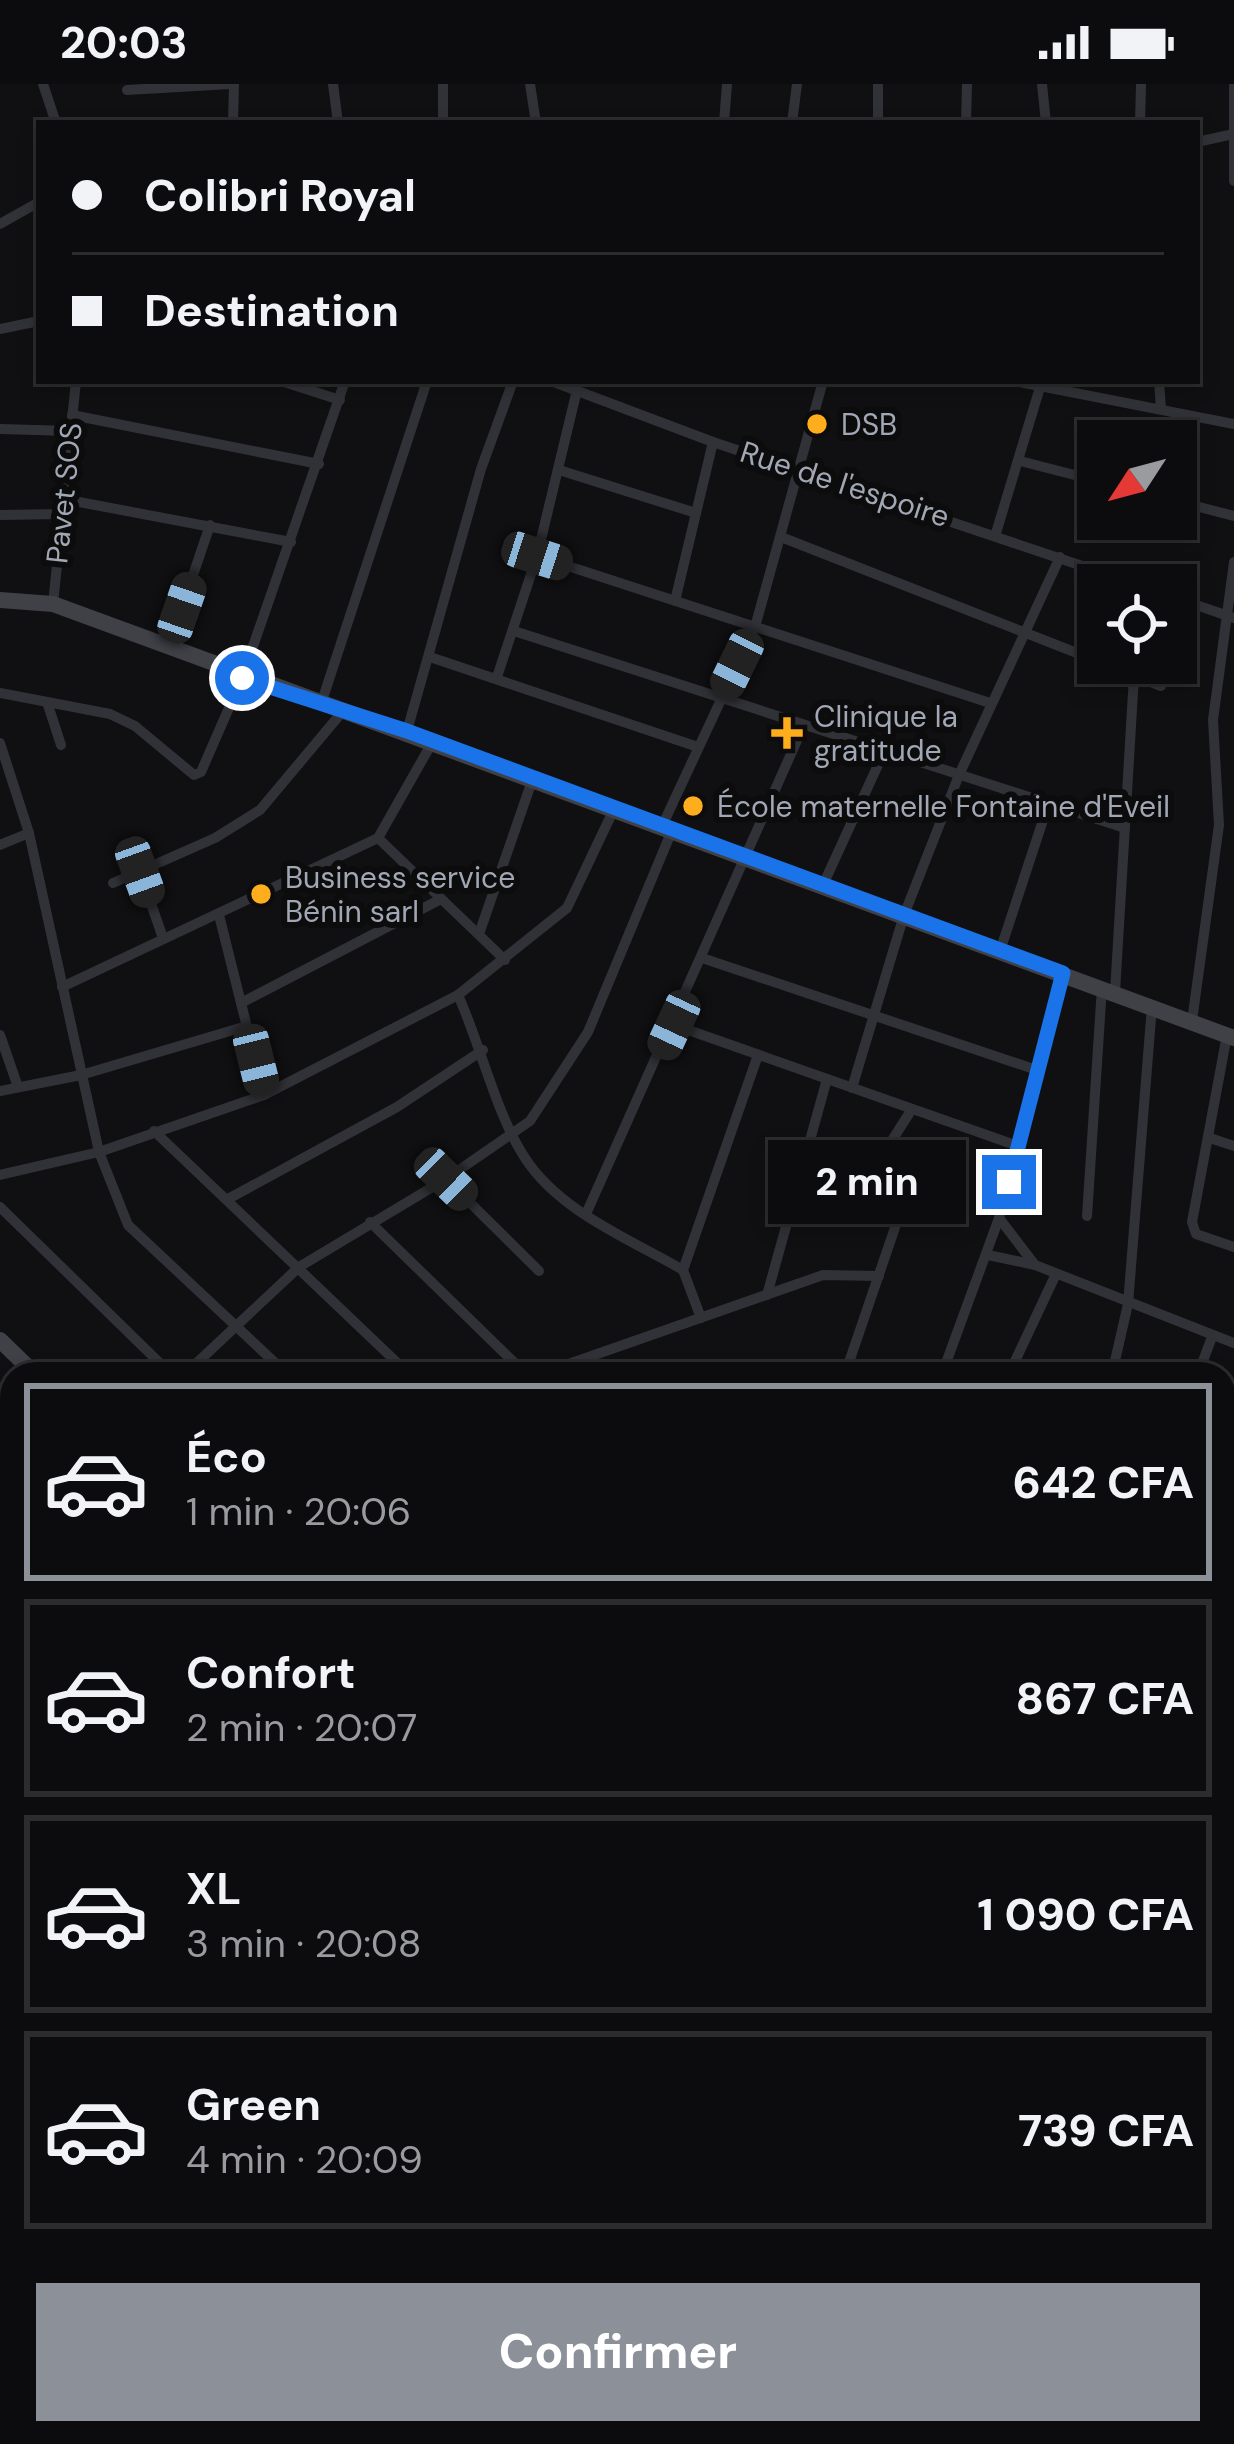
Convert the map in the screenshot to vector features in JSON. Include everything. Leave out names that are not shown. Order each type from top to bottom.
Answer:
[{"type":"main road","points":[[0,600],[53,604],[242,678],[407,731],[1231,1036]]},
{"type":"street","points":[[43,84],[55,120]]},
{"type":"street","points":[[127,90],[232,84],[233,120]]},
{"type":"street","points":[[333,84],[338,120]]},
{"type":"street","points":[[442,84],[443,120]]},
{"type":"street","points":[[530,84],[536,120]]},
{"type":"street","points":[[724,120],[727,84]]},
{"type":"street","points":[[792,120],[796,84]]},
{"type":"street","points":[[878,84],[878,120]]},
{"type":"street","points":[[966,120],[968,84]]},
{"type":"street","points":[[1042,84],[1046,120]]},
{"type":"street","points":[[1140,120],[1141,84]]},
{"type":"street","points":[[1234,85],[1234,181]]},
{"type":"street","points":[[1200,141],[1232,134]]},
{"type":"street","points":[[0,224],[36,204]]},
{"type":"street","points":[[0,329],[36,322]]},
{"type":"street","name":"Pavet SOS","points":[[53,604],[76,384]]},
{"type":"street","points":[[289,384],[340,400]]},
{"type":"street","points":[[0,693],[110,713],[197,775],[242,678],[344,384]]},
{"type":"street","points":[[321,704],[426,384]]},
{"type":"street","points":[[407,731],[466,520],[511,384]]},
{"type":"street","points":[[198,1362],[299,1267],[513,1136],[545,1103],[588,1032],[698,747],[755,627],[822,384]]},
{"type":"street","points":[[1159,384],[1161,409]]},
{"type":"street","points":[[996,533],[1041,385],[1234,424]]},
{"type":"street","points":[[497,677],[584,388]]},
{"type":"street","name":"Rue de l'espoire","points":[[584,388],[713,442],[1080,564]]},
{"type":"street","points":[[72,415],[319,464]]},
{"type":"street","points":[[0,429],[70,431]]},
{"type":"street","points":[[675,601],[713,442]]},
{"type":"street","points":[[1020,461],[1077,476]]},
{"type":"street","points":[[560,470],[696,513]]},
{"type":"street","points":[[63,499],[291,542]]},
{"type":"street","points":[[1197,506],[1234,516]]},
{"type":"street","points":[[0,515],[61,514]]},
{"type":"street","points":[[168,649],[210,526]]},
{"type":"street","points":[[782,537],[1077,655]]},
{"type":"street","points":[[537,556],[990,703]]},
{"type":"street","points":[[852,1088],[904,915],[990,703],[1060,557]]},
{"type":"street","points":[[1192,1021],[1219,825],[1213,720],[1231,617],[1234,562]]},
{"type":"street","points":[[1197,605],[1231,617]]},
{"type":"street","points":[[514,631],[883,754],[1125,828]]},
{"type":"street","points":[[430,657],[698,747]]},
{"type":"street","points":[[1087,1216],[1125,828],[1134,684]]},
{"type":"street","points":[[1156,684],[1161,686]]},
{"type":"street","points":[[47,702],[61,745]]},
{"type":"street","points":[[112,883],[260,810],[343,711]]},
{"type":"street","points":[[586,1214],[803,727]]},
{"type":"street","points":[[62,987],[378,838],[434,741]]},
{"type":"street","points":[[0,743],[28,833],[98,1152],[130,1229],[275,1362]]},
{"type":"street","points":[[823,885],[883,754]]},
{"type":"street","points":[[479,934],[534,778]]},
{"type":"street","points":[[1000,951],[1048,805]]},
{"type":"street","points":[[0,1175],[98,1152],[264,1095],[458,995],[567,908],[615,807]]},
{"type":"street","points":[[1219,825],[1234,830]]},
{"type":"street","points":[[0,844],[28,833]]},
{"type":"street","points":[[378,838],[505,960]]},
{"type":"street","points":[[140,872],[164,938]]},
{"type":"street","points":[[241,1003],[441,899]]},
{"type":"street","points":[[219,915],[264,1095]]},
{"type":"street","points":[[702,958],[1037,1070]]},
{"type":"street","points":[[947,1362],[988,1255],[1063,973]]},
{"type":"street","points":[[458,995],[484,1050],[513,1136],[552,1190],[683,1270],[701,1318]]},
{"type":"street","points":[[1115,1362],[1128,1304],[1152,1006]]},
{"type":"street","points":[[674,1025],[1018,1146]]},
{"type":"street","points":[[0,1091],[81,1075],[248,1026]]},
{"type":"street","points":[[0,1035],[18,1087]]},
{"type":"street","points":[[1231,1036],[1193,1228],[1234,1246]]},
{"type":"street","points":[[228,1198],[397,1107],[484,1050]]},
{"type":"street","points":[[683,1270],[758,1055]]},
{"type":"street","points":[[766,1295],[827,1079]]},
{"type":"street","points":[[849,1362],[902,1207],[882,1156],[912,1109]]},
{"type":"street","points":[[154,1131],[397,1362]]},
{"type":"street","points":[[1210,1138],[1234,1146]]},
{"type":"street","points":[[446,1179],[539,1271]]},
{"type":"street","points":[[0,1207],[159,1362]]},
{"type":"street","points":[[999,1218],[1035,1265]]},
{"type":"street","points":[[370,1222],[514,1362]]},
{"type":"street","points":[[988,1255],[1035,1265],[1234,1342]]},
{"type":"street","points":[[574,1362],[832,1274],[879,1276]]},
{"type":"street","points":[[1012,1362],[1056,1274]]},
{"type":"street","points":[[1202,1362],[1212,1336]]},
{"type":"place","name":"DSB","points":[[817,424]]},
{"type":"place","name":"Clinique la gratitude","points":[[787,733]]},
{"type":"place","name":"École maternelle Fontaine d'Eveil","points":[[693,806]]},
{"type":"place","name":"Business service Bénin sarl","points":[[261,894]]},
{"type":"route","points":[[242,678],[407,731],[1063,973],[1009,1182]]}]
